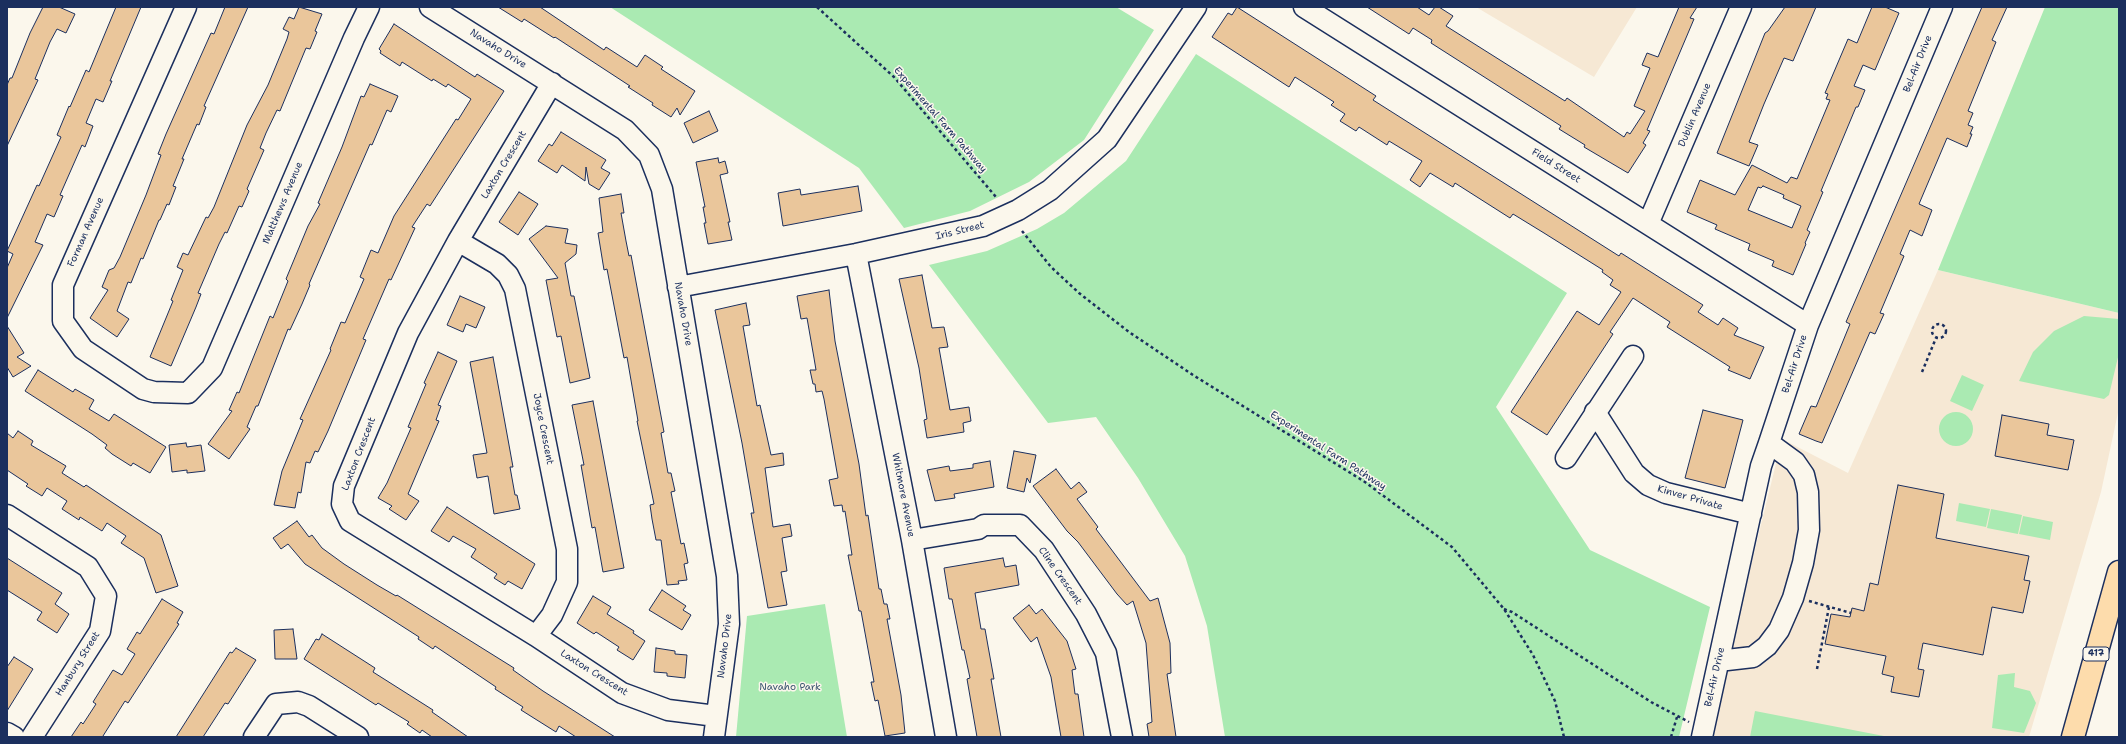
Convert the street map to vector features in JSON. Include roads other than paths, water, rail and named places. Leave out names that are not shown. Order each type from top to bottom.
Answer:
[{"type":"highway","name":"417","points":[[2073,737],[2119,572]]},
{"type":"street","name":"Forman Avenue","points":[[186,7],[63,285],[63,321],[83,349],[143,389],[154,392],[188,393]]},
{"type":"street","name":"Matthews Avenue","points":[[188,393],[212,368],[354,38],[369,7]]},
{"type":"street","name":"Navaho Drive","points":[[430,7],[625,130],[649,155],[662,189],[727,576],[729,624],[714,737]]},
{"type":"street","name":"Iris Street","points":[[678,287],[856,254],[983,226],[1018,210],[1050,190],[1107,139],[1196,7]]},
{"type":"street","name":"Field Street","points":[[1304,7],[1808,325]]},
{"type":"street","name":"Dublin Avenue","points":[[1648,224],[1741,7]]},
{"type":"street","name":"Bel-Air Drive","points":[[1696,730],[1720,659],[1761,466],[1808,325],[1942,7]]},
{"type":"street","name":"Laxton Crescent","points":[[552,83],[458,241],[408,333],[344,486],[342,504],[350,521],[536,636],[622,692],[668,710],[716,716]]},
{"type":"street","name":"Joyce Crescent","points":[[458,241],[497,264],[508,275],[515,289],[567,549],[567,582],[552,615],[536,636]]},
{"type":"street","name":"Whitmore Avenue","points":[[856,254],[912,540],[946,737]]},
{"type":"street","points":[[1566,458],[1633,356]]},
{"type":"street","name":"Kinver Private","points":[[1595,412],[1634,473],[1648,485],[1666,493],[1751,514]]},
{"type":"street","points":[[1720,659],[1727,660],[1753,657],[1767,646],[1779,630],[1793,598],[1803,563],[1809,530],[1808,492],[1804,475],[1794,462],[1769,442]]},
{"type":"street","name":"Hanbury Street","points":[[7,515],[88,567],[106,596],[100,631],[32,737]]},
{"type":"street","name":"Cline Crescent","points":[[912,540],[978,529],[984,525],[1020,525],[1048,556],[1086,614],[1106,653],[1122,737]]},
{"type":"street","points":[[254,737],[276,704],[298,702],[309,706],[358,737]]},
{"type":"street","points":[[7,733],[14,737]]},
{"type":"park label","name":"Navaho Park","points":[[790,687]]}]
